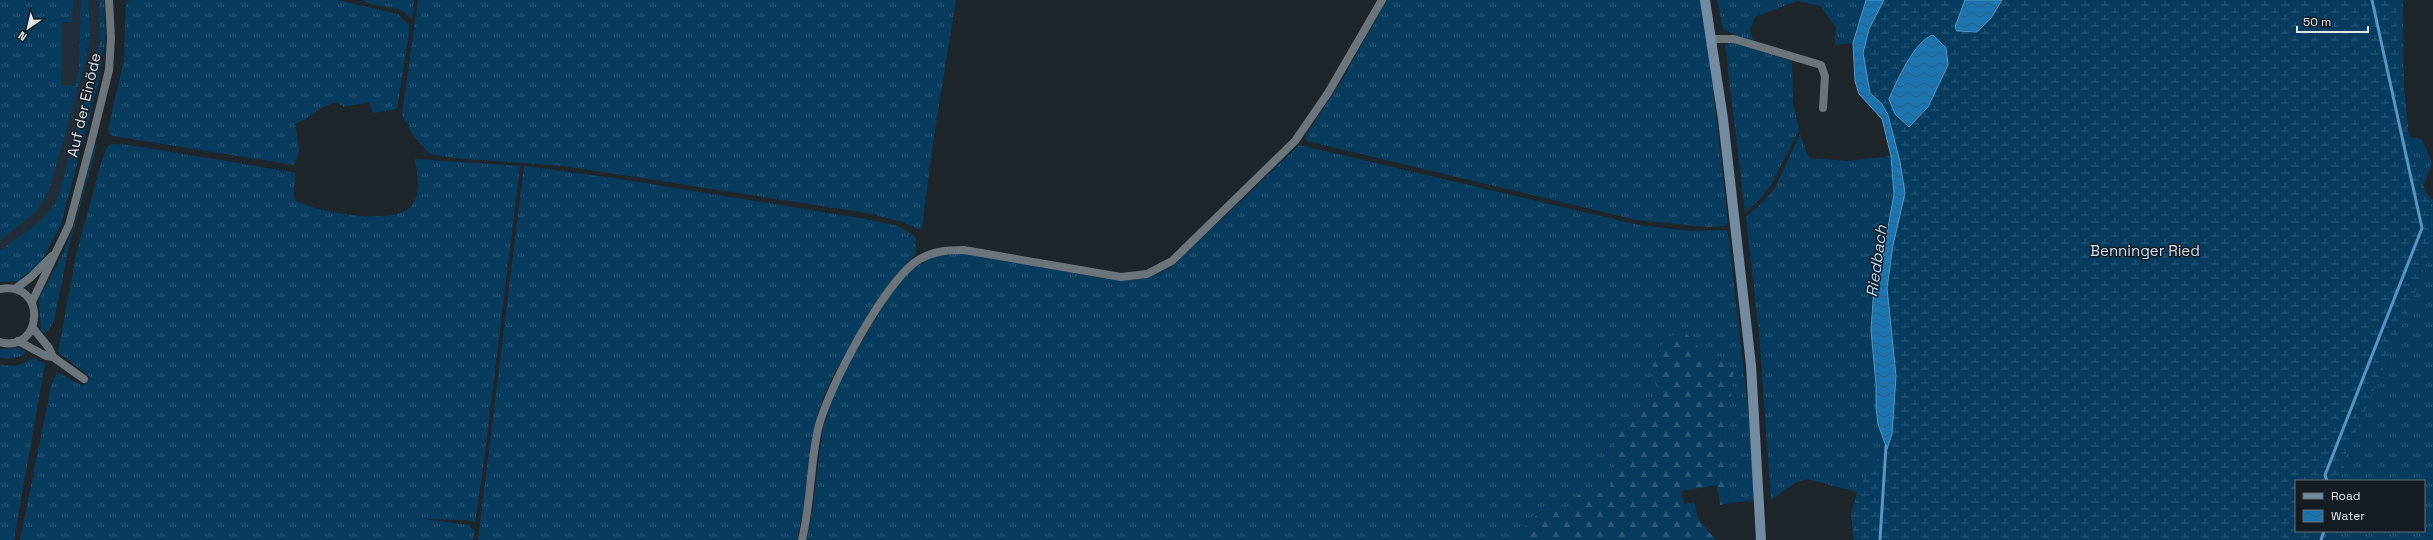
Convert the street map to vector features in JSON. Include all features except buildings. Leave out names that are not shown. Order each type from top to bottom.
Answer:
[{"type":"main road","points":[[1705,0],[1712,38],[1751,365],[1761,540]]},
{"type":"street","name":"Auf der Einöde","points":[[53,256],[69,225],[109,70],[111,38],[109,0]]},
{"type":"street","points":[[802,540],[808,509],[820,421],[832,387],[888,294],[910,266],[920,259],[940,251],[964,250],[1110,276],[1140,276],[1158,270],[1172,261],[1295,142],[1328,93],[1382,0]]},
{"type":"street","points":[[1712,38],[1734,39],[1821,65],[1825,76],[1823,108]]},
{"type":"street","points":[[15,289],[31,277],[53,256]]},
{"type":"street","points":[[32,302],[49,270],[53,256]]},
{"type":"street","points":[[0,289],[15,289],[25,294],[32,302],[35,315],[32,327],[26,336],[18,341],[0,342]]},
{"type":"street","points":[[32,327],[49,348],[53,357]]},
{"type":"street","points":[[18,341],[46,356],[53,357],[84,379]]},
{"type":"shaded area","points":[[0,0],[101,0],[102,16],[99,55],[61,196],[51,212],[0,254]]},
{"type":"green space","points":[[0,0],[73,0],[72,22],[62,22],[61,85],[75,86],[79,69],[81,0],[88,0],[90,35],[85,63],[49,190],[36,212],[0,240]]},
{"type":"green space","points":[[99,0],[104,0],[105,40],[98,84],[61,225],[40,263],[18,281],[0,282],[0,251],[34,226],[49,212],[59,195],[97,55],[100,39]]},
{"type":"green space","points":[[130,0],[337,0],[398,14],[409,25],[409,33],[397,109],[373,113],[369,102],[344,107],[336,102],[323,107],[304,120],[295,123],[299,151],[294,165],[113,136],[109,134],[108,129],[124,60],[126,2]]},
{"type":"green space","points":[[362,0],[414,0],[412,20],[401,10],[375,5]]},
{"type":"green space","points":[[418,0],[956,0],[932,149],[922,228],[918,229],[903,222],[867,213],[564,166],[454,158],[430,154],[414,137],[402,114]]},
{"type":"green space","points":[[1387,0],[1700,0],[1710,61],[1728,223],[1724,226],[1709,227],[1636,220],[1307,141],[1306,135],[1340,83]]},
{"type":"green space","points":[[1717,0],[1866,0],[1853,43],[1835,45],[1836,27],[1820,6],[1797,1],[1755,17],[1750,30],[1754,44],[1723,29]]},
{"type":"green space","name":"Benninger Ried","points":[[1877,0],[2403,0],[2404,86],[2409,137],[2422,139],[2432,163],[2422,189],[2425,198],[2433,199],[2433,540],[1854,540],[1851,514],[1857,492],[1807,479],[1795,483],[1771,500],[1759,334],[1746,217],[1764,201],[1775,188],[1800,134],[1809,158],[1847,161],[1891,156],[1894,186],[1893,209],[1874,287],[1871,310],[1878,415],[1880,431],[1886,447],[1887,288],[1902,179],[1894,139],[1857,72]]},
{"type":"green space","name":"Benninger Ried","points":[[1884,0],[1965,0],[1955,27],[1991,18],[2002,0],[2393,0],[2396,8],[2398,44],[2404,77],[2404,119],[2419,178],[2430,198],[2433,244],[2404,321],[2346,454],[2341,480],[2295,480],[2295,532],[2329,532],[2325,540],[1854,540],[1851,514],[1858,492],[1870,467],[1887,449],[1892,434],[1896,376],[1887,288],[1893,245],[1905,193],[1900,162],[1888,115],[1882,104],[1870,93],[1863,53],[1869,29]],"holes":[[[1915,53],[1937,86],[1928,107],[1904,67]]]},
{"type":"green space","points":[[1733,42],[1792,61],[1793,103],[1799,130],[1771,185],[1760,199],[1745,213],[1725,45]]},
{"type":"green space","points":[[111,144],[129,145],[292,172],[295,173],[294,197],[296,201],[322,209],[357,216],[391,215],[404,211],[413,204],[418,188],[415,159],[520,166],[483,469],[475,522],[466,520],[423,519],[469,525],[475,532],[472,540],[20,540],[51,386],[57,372],[83,386],[90,377],[58,352],[77,251],[102,160],[107,147]]},
{"type":"green space","points":[[97,145],[69,247],[54,321],[49,330],[45,333],[41,331],[39,299],[63,253],[74,226],[94,147]]},
{"type":"green space","points":[[1299,145],[1639,225],[1689,231],[1726,230],[1729,238],[1748,411],[1755,499],[1751,501],[1730,503],[1727,454],[1734,372],[1708,359],[1700,350],[1650,406],[1617,433],[1609,493],[1580,493],[1566,512],[1541,511],[1517,534],[1518,540],[807,540],[823,428],[834,393],[853,356],[889,297],[910,271],[934,256],[958,253],[990,257],[1106,279],[1135,280],[1153,276],[1178,261]]},
{"type":"green space","points":[[524,166],[614,178],[866,219],[898,226],[916,237],[916,253],[891,281],[835,372],[823,398],[814,429],[803,510],[797,540],[478,540]]},
{"type":"green space","points":[[1684,331],[1708,358],[1720,356],[1734,372],[1727,454],[1730,503],[1720,505],[1717,485],[1681,491],[1684,504],[1694,502],[1698,519],[1716,540],[1518,540],[1517,534],[1541,511],[1566,512],[1580,493],[1609,493],[1617,433],[1650,406],[1661,394],[1655,383],[1653,374],[1654,351],[1671,336]]},
{"type":"green space","points":[[19,348],[26,352],[23,356],[7,359],[0,357],[0,349]]},
{"type":"green space","points":[[34,358],[45,364],[14,540],[0,540],[0,365],[16,366]]},
{"type":"water","points":[[1866,0],[1884,0],[1869,29],[1863,53],[1870,93],[1882,104],[1888,115],[1900,162],[1905,193],[1893,245],[1887,288],[1896,376],[1892,434],[1887,449],[1878,424],[1871,330],[1874,286],[1882,262],[1894,194],[1891,156],[1882,119],[1859,94],[1855,81],[1853,43]]},
{"type":"water","points":[[1965,0],[2002,0],[1991,18],[1977,32],[1957,31],[1955,27]]},
{"type":"water","points":[[1933,35],[1946,48],[1948,65],[1928,107],[1909,127],[1895,114],[1889,99],[1901,73],[1913,53],[1926,38]]},
{"type":"waterway","points":[[2327,480],[2325,475],[2422,228],[2372,0]]},
{"type":"waterway","name":"Riedbach","points":[[1880,540],[1886,446]]},
{"type":"waterway","points":[[2321,540],[2324,532]]}]
